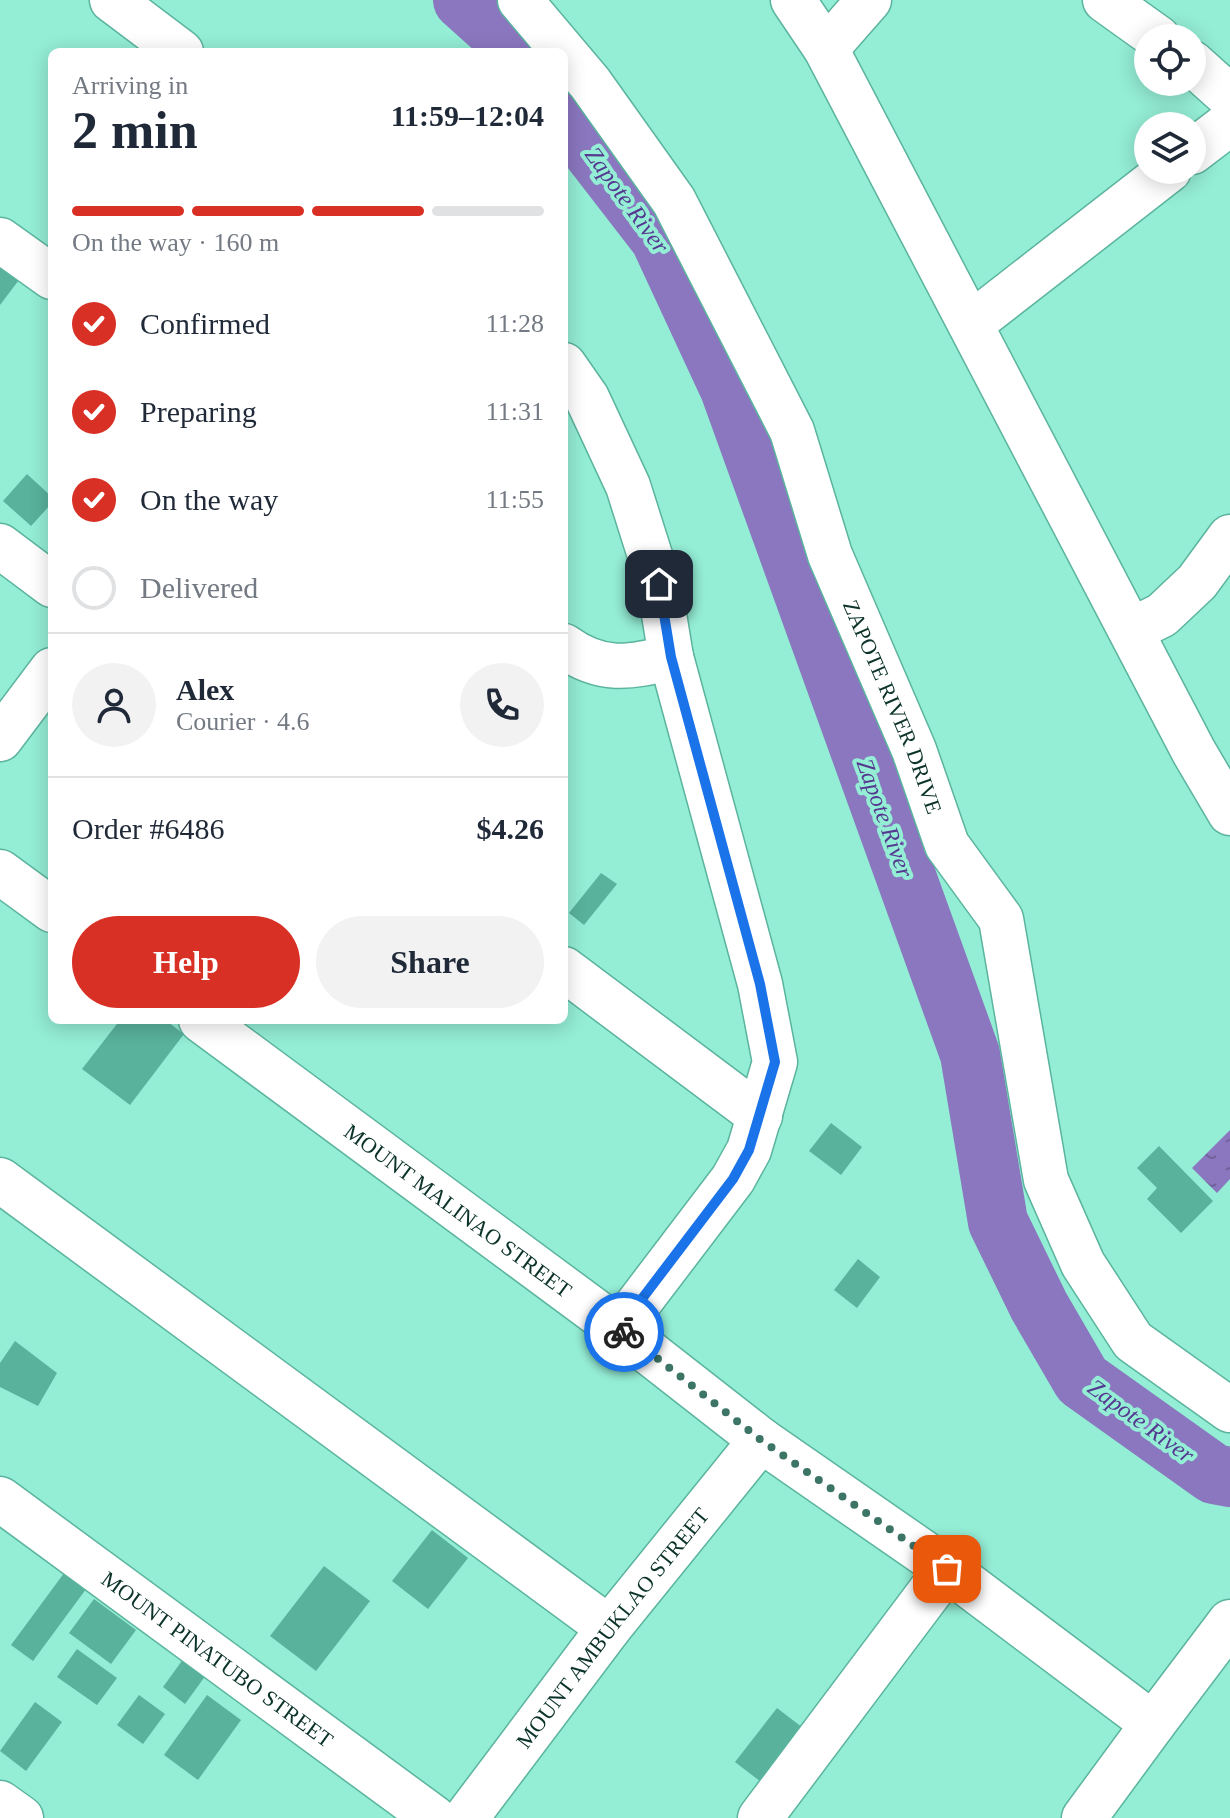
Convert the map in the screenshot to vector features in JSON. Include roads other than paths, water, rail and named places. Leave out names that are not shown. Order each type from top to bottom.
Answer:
[{"type":"street","points":[[112,0],[176,48]]},
{"type":"street","name":"ZAPOTE RIVER DRIVE","points":[[520,0],[560,48]]},
{"type":"street","points":[[793,0],[826,49],[1194,752],[1230,813]]},
{"type":"street","points":[[826,49],[869,0]]},
{"type":"street","points":[[1105,0],[1138,24]]},
{"type":"street","name":"ZAPOTE RIVER DRIVE","points":[[568,57],[674,201],[792,431],[830,555],[914,750],[947,845],[1001,919],[1046,1180],[1083,1264],[1133,1341],[1230,1410]]},
{"type":"street","points":[[1206,76],[1230,97]]},
{"type":"street","points":[[1206,141],[1230,123]]},
{"type":"street","points":[[971,324],[1151,184]]},
{"type":"street","points":[[0,240],[48,274]]},
{"type":"street","points":[[568,371],[587,398],[628,486],[659,584],[671,657],[760,984],[775,1062],[749,1150],[733,1179],[619,1329]]},
{"type":"street","points":[[1132,630],[1162,615],[1197,582],[1230,537]]},
{"type":"street","points":[[0,546],[48,582]]},
{"type":"street","points":[[568,649],[606,666],[639,666],[671,657]]},
{"type":"street","points":[[0,739],[48,675]]},
{"type":"street","points":[[0,872],[48,907]]},
{"type":"street","points":[[568,972],[760,1116]]},
{"type":"street","name":"MOUNT MALINAO STREET","points":[[206,1024],[619,1329],[761,1440],[947,1569],[1153,1724]]},
{"type":"street","points":[[0,1180],[609,1628]]},
{"type":"street","name":"MOUNT AMBUKLAO STREET","points":[[466,1818],[609,1628],[761,1440]]},
{"type":"street","name":"MOUNT PINATUBO STREET","points":[[0,1499],[434,1818]]},
{"type":"street","points":[[760,1818],[947,1569]]},
{"type":"street","points":[[1084,1818],[1230,1622]]},
{"type":"street","points":[[0,1803],[21,1818]]},
{"type":"water","points":[[1230,1130],[1230,1179],[1217,1193],[1192,1168]]},
{"type":"waterway","name":"Zapote River","points":[[463,0],[513,48]]},
{"type":"waterway","name":"Zapote River","points":[[568,119],[660,238],[730,389],[970,1054],[998,1222],[1039,1306],[1082,1380],[1214,1474],[1230,1477]]}]
